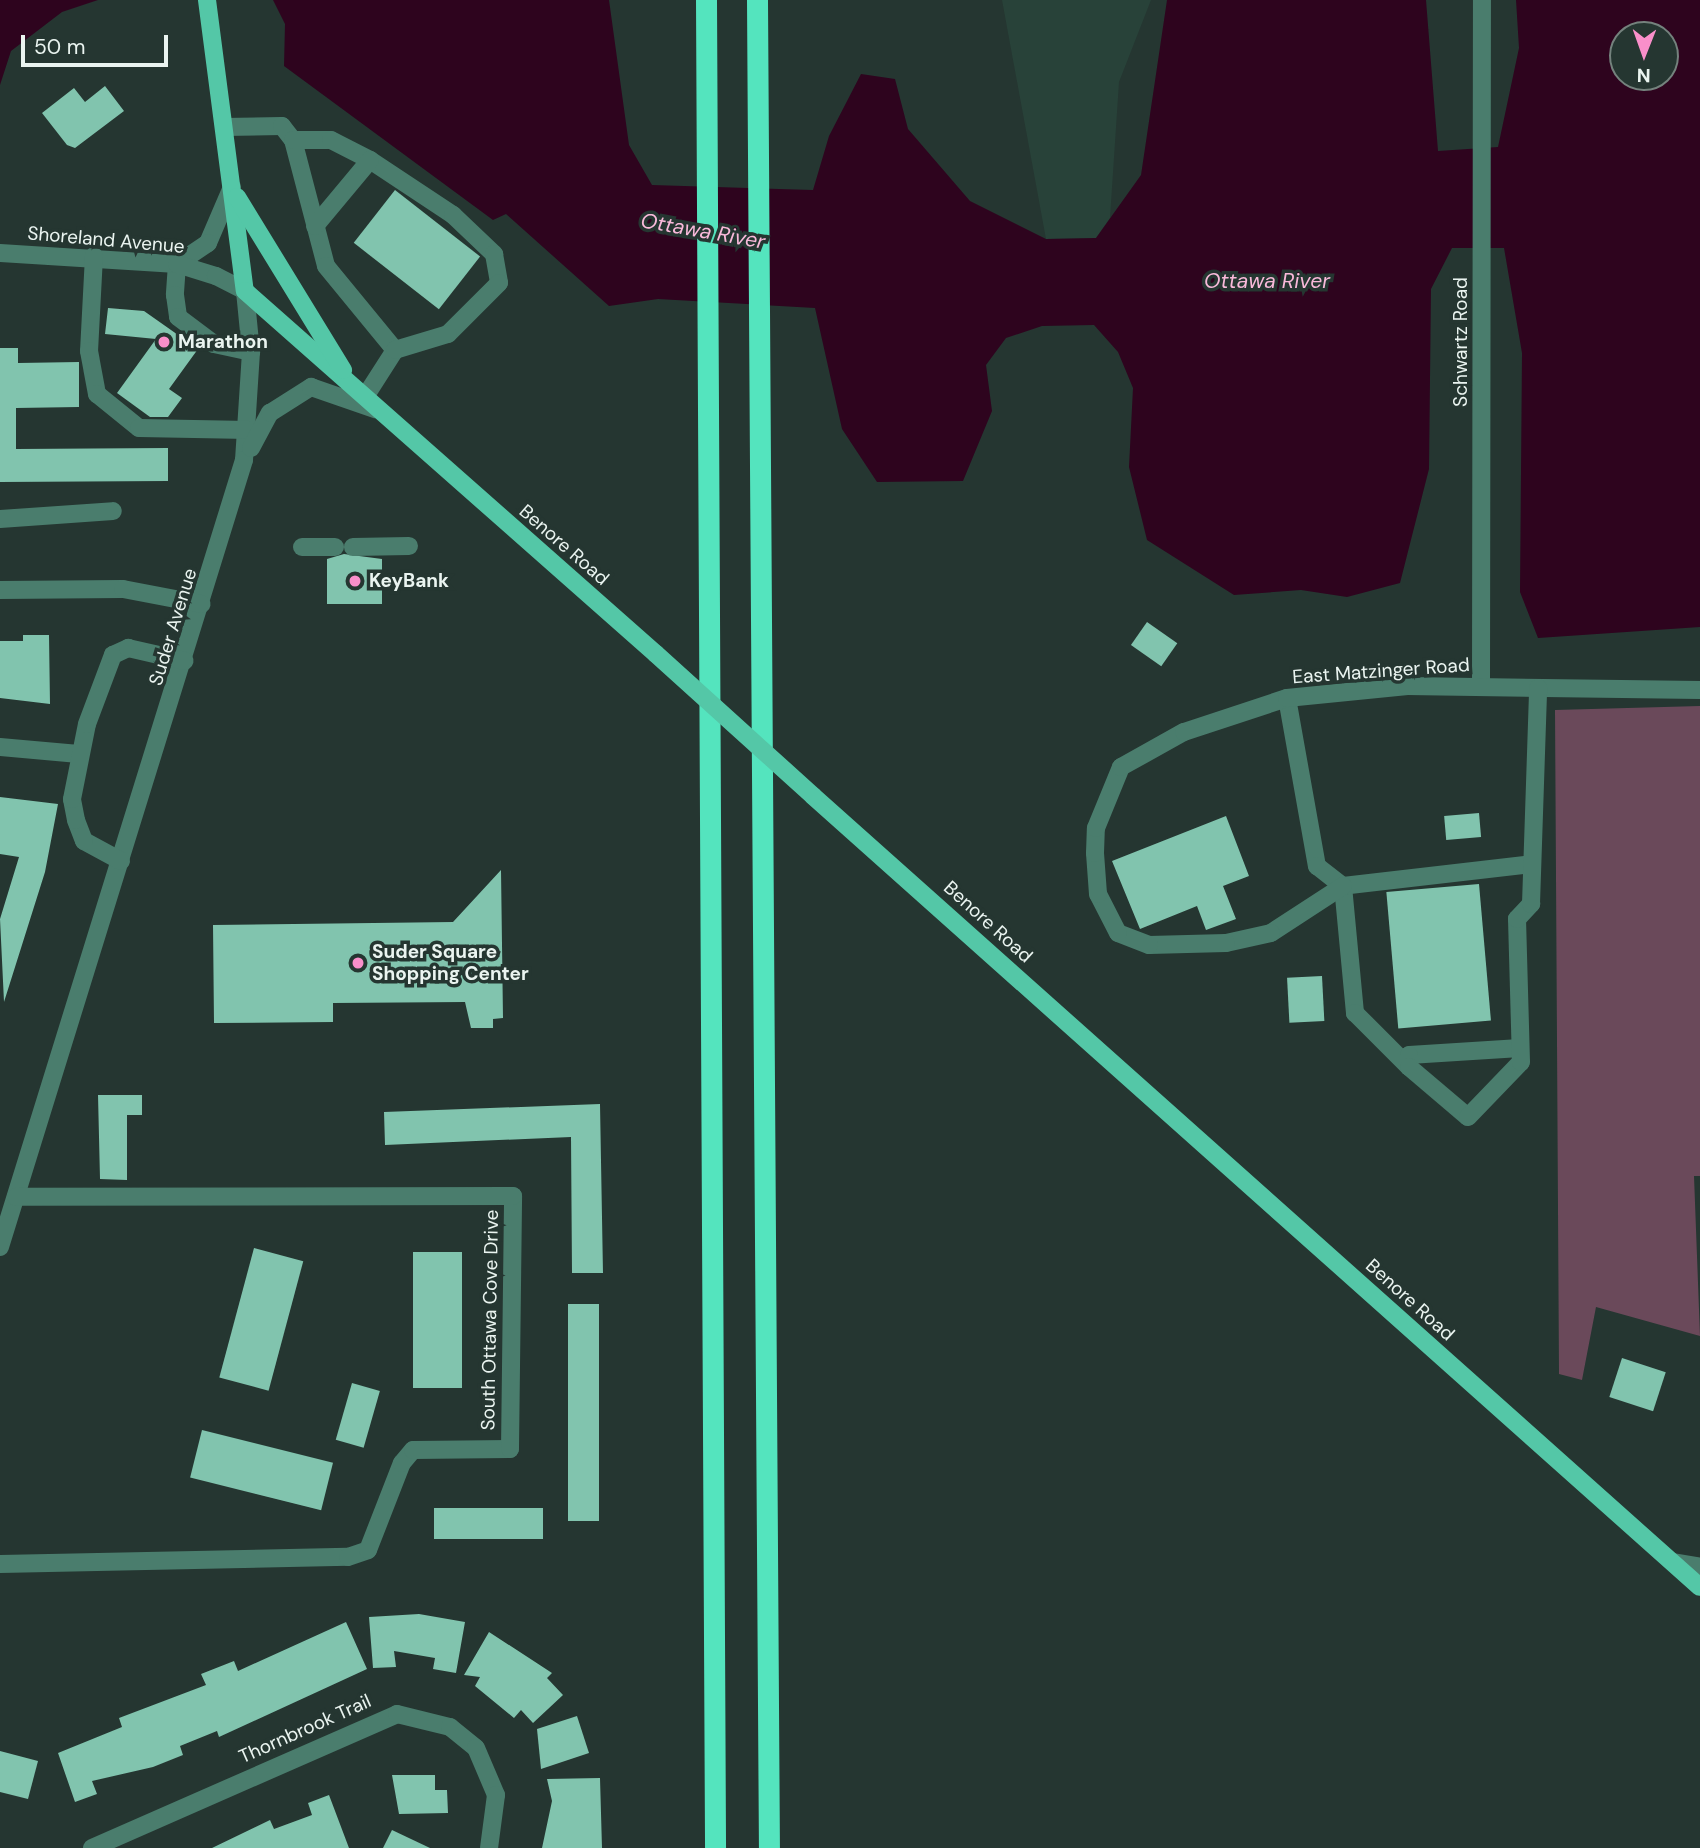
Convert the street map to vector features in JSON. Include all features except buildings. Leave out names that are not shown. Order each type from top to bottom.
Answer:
[{"type":"highway","points":[[706,0],[715,1848]]},
{"type":"highway","points":[[757,0],[769,1848]]},
{"type":"main road","name":"Suder Avenue","points":[[207,0],[245,291]]},
{"type":"main road","points":[[232,187],[358,391]]},
{"type":"main road","name":"Benore Road","points":[[245,291],[1003,963],[1700,1587]]},
{"type":"street","name":"Schwartz Road","points":[[1481,685],[1482,0]]},
{"type":"street","points":[[224,127],[282,126],[293,140],[326,266],[395,351]]},
{"type":"street","points":[[293,140],[331,140],[370,160],[453,215],[494,254],[499,283],[448,334],[395,351],[358,391]]},
{"type":"street","points":[[315,226],[370,160]]},
{"type":"street","points":[[232,187],[208,243],[177,264],[178,317],[214,344],[251,352]]},
{"type":"street","name":"Shoreland Avenue","points":[[0,253],[94,256],[177,264],[245,291]]},
{"type":"street","points":[[94,256],[89,351],[97,394],[139,428],[248,430]]},
{"type":"street","name":"Suder Avenue","points":[[0,1247],[185,661],[244,460],[251,352],[245,291]]},
{"type":"street","points":[[244,460],[270,413],[311,387],[382,412]]},
{"type":"street","points":[[0,519],[113,511]]},
{"type":"street","points":[[302,547],[409,546]]},
{"type":"street","points":[[0,590],[124,589],[202,604]]},
{"type":"street","points":[[121,861],[84,841],[80,831],[72,799],[79,754],[113,655],[128,648],[185,661]]},
{"type":"street","name":"East Matzinger Road","points":[[1343,886],[1271,933],[1226,943],[1126,942],[1098,894],[1096,828],[1121,767],[1184,732],[1287,698],[1481,685],[1700,690]]},
{"type":"street","points":[[1343,886],[1355,1013],[1409,1067],[1468,1117],[1521,1062],[1517,919],[1531,904],[1538,688]]},
{"type":"street","points":[[1287,698],[1317,866],[1343,886],[1532,864]]},
{"type":"street","points":[[0,747],[79,754]]},
{"type":"street","points":[[1409,1067],[1409,1055],[1520,1048]]},
{"type":"street","name":"South Ottawa Cove Drive","points":[[0,1564],[348,1557],[368,1550],[402,1463],[413,1450],[510,1449],[513,1196],[16,1197]]},
{"type":"street","points":[[1673,1562],[1700,1567]]},
{"type":"street","name":"Thornbrook Trail","points":[[92,1848],[397,1714],[450,1727],[476,1748],[496,1795],[489,1848]]},
{"type":"shaded area","points":[[1002,0],[1151,0],[1119,82],[1110,218],[1096,238],[1046,239]]},
{"type":"shaded area","points":[[1700,706],[1700,1176],[1694,1176],[1700,1336],[1596,1307],[1582,1380],[1559,1374],[1555,710]]},
{"type":"water","points":[[0,0],[98,0],[62,12],[11,51],[0,85]]},
{"type":"water","name":"Ottawa River","points":[[273,0],[609,0],[629,145],[652,185],[813,190],[829,136],[861,74],[895,79],[908,129],[970,201],[1046,239],[1096,238],[1141,175],[1167,0],[1426,0],[1438,151],[1498,147],[1519,48],[1516,0],[1700,0],[1700,627],[1538,638],[1520,592],[1522,353],[1504,248],[1452,248],[1431,289],[1429,469],[1400,583],[1347,597],[1301,590],[1234,595],[1147,540],[1129,467],[1133,388],[1118,352],[1094,325],[1042,326],[1006,338],[986,365],[992,411],[963,481],[877,482],[842,429],[815,308],[658,299],[609,306],[506,214],[493,220],[284,66],[285,24]]},
{"type":"place","name":"Marathon","points":[[164,342]]},
{"type":"place","name":"KeyBank","points":[[355,581]]},
{"type":"place","name":"Suder Square Shopping Center","points":[[358,963]]}]
